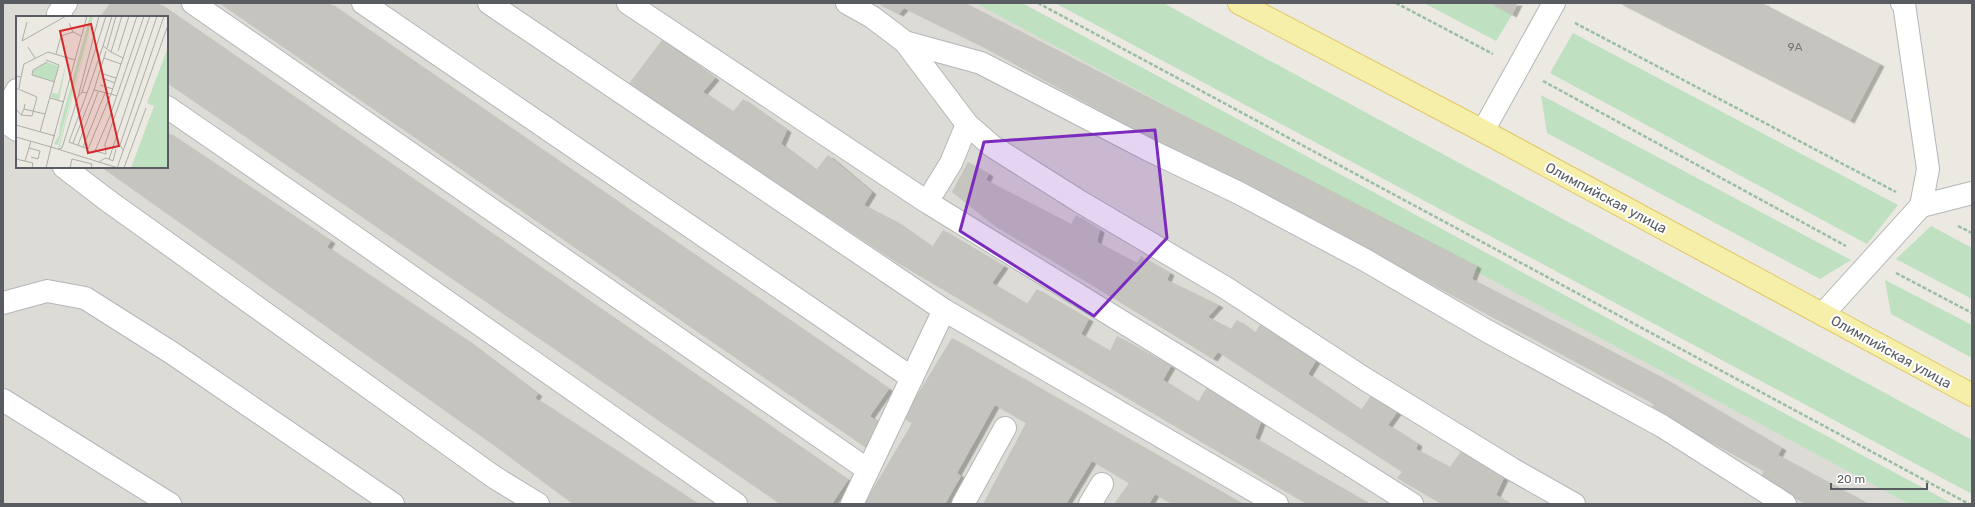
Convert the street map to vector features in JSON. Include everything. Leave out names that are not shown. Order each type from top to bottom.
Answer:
[{"type":"main road","name":"Олимпийская улица","points":[[1239,3],[1483,131],[1972,395]]},
{"type":"lane","points":[[193,3],[868,470]]},
{"type":"lane","points":[[363,3],[912,378]]},
{"type":"lane","points":[[489,3],[944,310],[1277,504]]},
{"type":"lane","points":[[628,3],[926,202],[1194,366],[1412,504]]},
{"type":"lane","points":[[847,3],[872,17],[905,42],[967,124],[992,146],[1079,201],[1226,288],[1365,379],[1512,469],[1574,504]]},
{"type":"lane","points":[[1823,314],[1921,206],[1928,168],[1904,4],[1902,3]]},
{"type":"lane","points":[[1483,131],[1552,6]]},
{"type":"lane","points":[[905,42],[981,63],[1149,150],[1239,193],[1365,260],[1487,331],[1662,426],[1785,504]]},
{"type":"lane","points":[[3,115],[16,92]]},
{"type":"lane","points":[[168,109],[338,225],[736,504]]},
{"type":"lane","points":[[3,120],[16,129]]},
{"type":"lane","points":[[926,202],[951,163],[967,124]]},
{"type":"lane","points":[[65,168],[107,200],[494,477],[538,504]]},
{"type":"lane","points":[[1921,206],[1972,193]]},
{"type":"lane","points":[[3,303],[47,291],[85,298],[172,353],[393,504]]},
{"type":"lane","points":[[852,504],[944,310]]},
{"type":"lane","points":[[3,400],[170,504]]},
{"type":"lane","points":[[963,504],[1005,428]]},
{"type":"lane","points":[[1090,504],[1102,484]]},
{"type":"path","points":[[1038,3],[1969,504]]},
{"type":"path","points":[[1396,3],[1518,67],[1871,260],[1972,313]]},
{"type":"path","points":[[1552,6],[1972,233]]},
{"type":"highlighted area","points":[[1155,130],[1167,238],[1094,316],[960,231],[984,142]]},
{"type":"shaded area","points":[[3,3],[975,3],[1909,504],[3,504]]},
{"type":"green space","points":[[975,3],[1022,3],[1953,504],[1909,504]]},
{"type":"green space","points":[[1055,3],[1163,3],[1972,440],[1972,494]]},
{"type":"green space","points":[[1424,3],[1490,3],[1512,15],[1496,41]]},
{"type":"green space","points":[[1573,33],[1898,205],[1867,244],[1550,73]]},
{"type":"green space","points":[[1541,95],[1851,260],[1820,279],[1547,133]]},
{"type":"green space","points":[[1931,226],[1972,248],[1972,299],[1896,259]]},
{"type":"green space","points":[[1885,280],[1972,325],[1972,358],[1891,314]]},
{"type":"building","points":[[110,3],[158,3],[848,480],[832,504],[780,504],[168,84],[168,16],[101,16]]},
{"type":"building","points":[[219,3],[329,3],[889,389],[870,416],[880,424],[865,447]]},
{"type":"building","points":[[877,3],[965,3],[1477,266],[1472,279],[1665,379],[1782,448],[1778,455],[1869,504],[1806,504],[1760,478],[1764,471],[1650,409],[1654,404],[1352,241],[1349,246],[976,43],[904,8],[899,14]]},
{"type":"building","points":[[1490,3],[1518,3],[1512,15]]},
{"type":"building","points":[[1619,3],[1765,3],[1764,4],[1880,64],[1850,121]]},
{"type":"building","points":[[662,40],[715,78],[703,92],[733,112],[743,99],[787,130],[781,144],[816,170],[828,155],[872,192],[864,205],[895,221],[932,247],[943,230],[1004,266],[992,283],[1027,304],[1037,289],[1089,319],[1081,334],[1110,351],[1117,336],[1171,366],[1163,380],[1198,402],[1207,387],[1262,420],[1255,438],[1370,504],[1307,504],[893,260],[628,85]]},
{"type":"building","points":[[168,133],[331,241],[327,247],[466,340],[538,394],[535,398],[698,504],[573,504],[492,444],[102,168],[168,168]]},
{"type":"building","points":[[968,162],[989,174],[986,180],[1071,224],[1076,215],[1100,230],[1097,242],[1137,263],[1141,256],[1170,273],[1167,280],[1219,305],[1208,317],[1231,329],[1237,320],[1255,333],[1260,325],[1317,359],[1308,374],[1361,410],[1372,394],[1398,411],[1388,425],[1418,444],[1416,449],[1450,467],[1462,450],[1504,478],[1496,495],[1511,504],[1442,504],[1397,478],[1402,472],[1218,352],[1213,359],[992,224],[952,192]]},
{"type":"building","points":[[952,338],[1243,504],[1172,504],[1155,494],[1149,504],[1114,504],[1129,483],[1092,461],[1066,504],[983,504],[1026,423],[995,405],[957,473],[961,476],[945,504],[864,504],[912,423],[903,418]]}]
